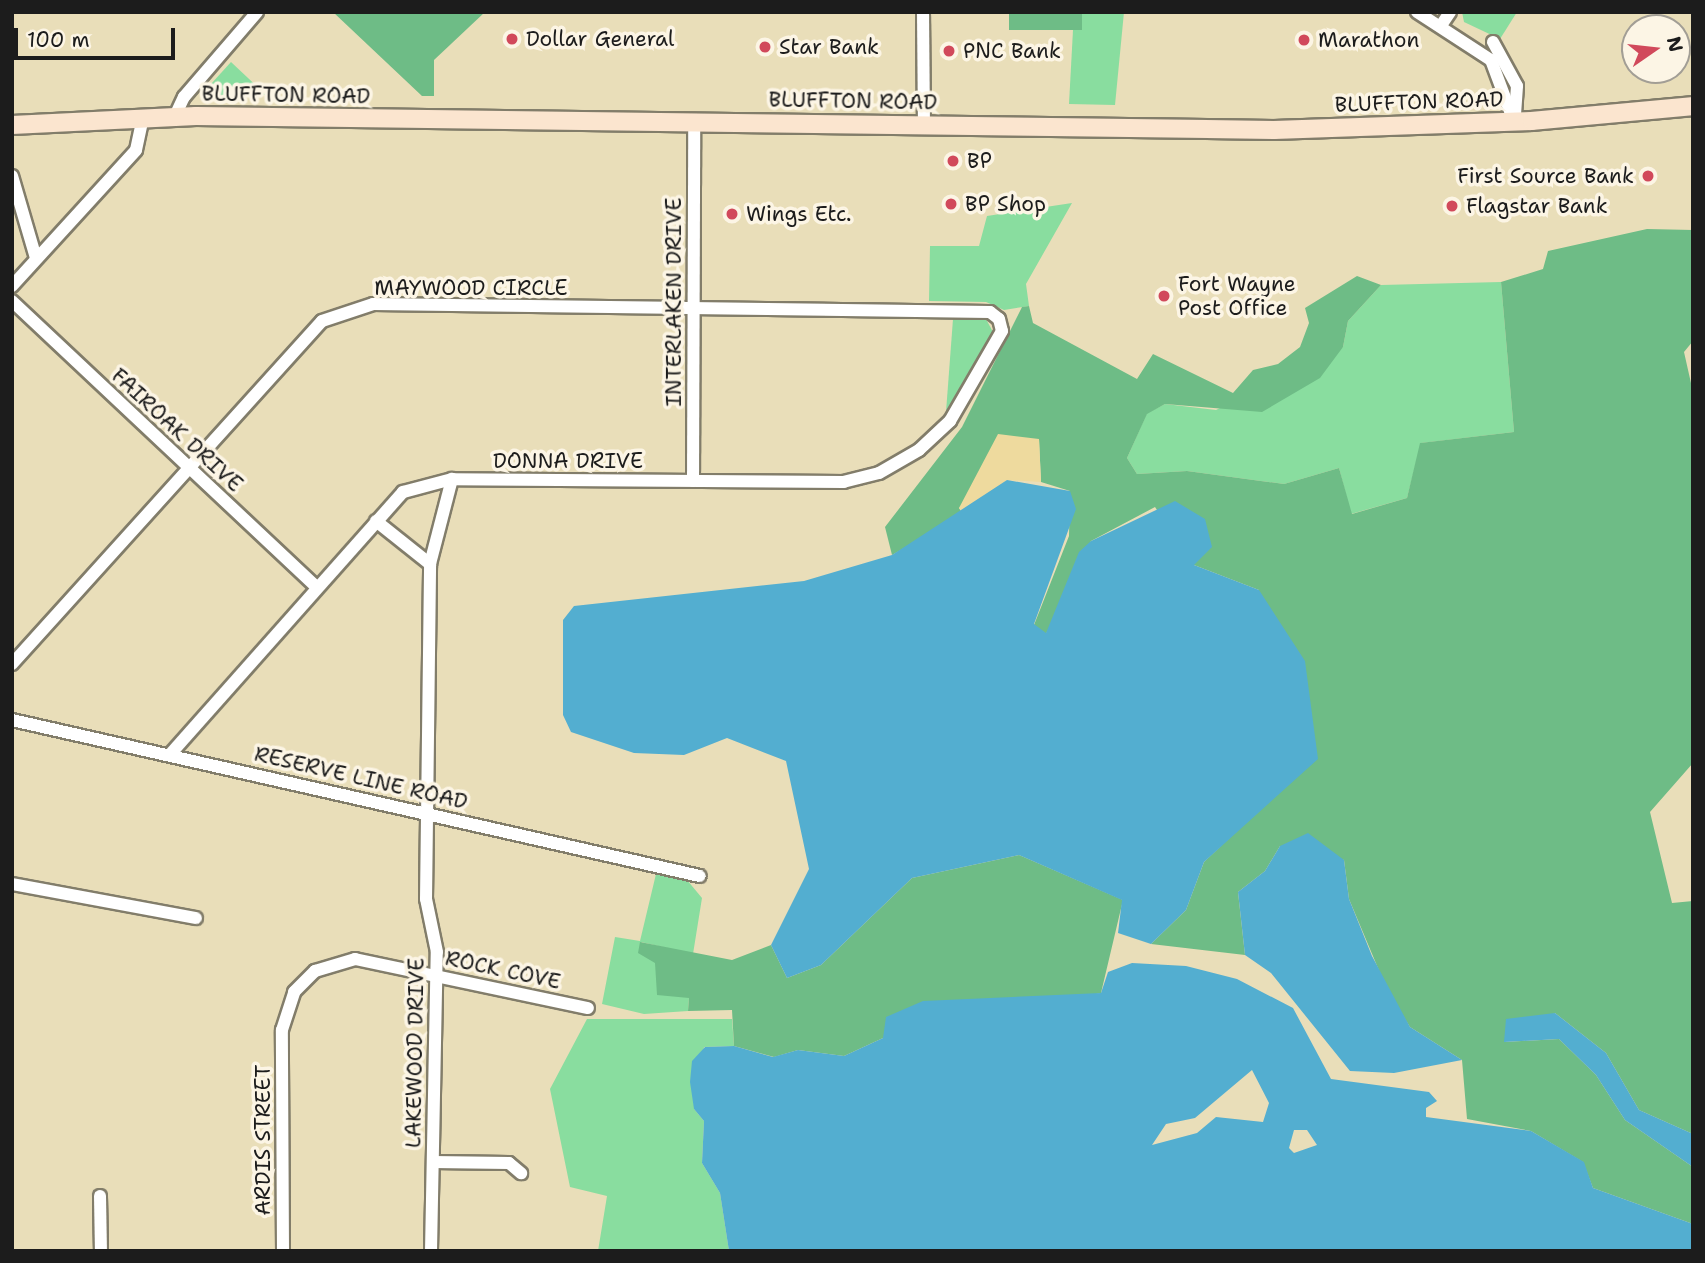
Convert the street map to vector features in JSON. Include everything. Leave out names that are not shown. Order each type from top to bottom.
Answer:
[{"type":"main road","name":"BLUFFTON ROAD","points":[[12,125],[175,117],[1274,130],[1514,122],[1693,106]]},
{"type":"street","points":[[175,117],[184,97],[257,12]]},
{"type":"street","points":[[923,12],[924,125]]},
{"type":"street","points":[[1417,12],[1445,26],[1501,73],[1514,122]]},
{"type":"street","points":[[1445,26],[1450,12]]},
{"type":"street","points":[[1493,42],[1517,86],[1514,122]]},
{"type":"street","points":[[12,286],[136,150],[143,117]]},
{"type":"street","name":"INTERLAKEN DRIVE","points":[[693,481],[694,122]]},
{"type":"street","points":[[12,176],[36,258]]},
{"type":"street","name":"FAIROAK DRIVE","points":[[12,301],[315,586]]},
{"type":"street","name":"MAYWOOD CIRCLE","points":[[12,664],[321,321],[360,309],[990,312],[999,319]]},
{"type":"street","name":"DONNA DRIVE","points":[[170,754],[315,586],[403,492],[452,479],[844,482],[898,464],[962,404],[1002,331],[999,319]]},
{"type":"street","name":"LAKEWOOD DRIVE","points":[[431,1251],[435,975],[426,899],[431,814],[430,564],[452,479]]},
{"type":"street","points":[[376,521],[430,564]]},
{"type":"street","name":"RESERVE LINE ROAD","points":[[12,720],[700,876]]},
{"type":"street","points":[[12,884],[196,918]]},
{"type":"street","name":"ROCK COVE","points":[[282,1030],[294,992],[326,964],[355,959],[588,1008]]},
{"type":"street","name":"ARDIS STREET","points":[[282,1030],[283,1251]]},
{"type":"street","points":[[433,1162],[509,1163],[521,1173]]},
{"type":"street","points":[[100,1196],[101,1251]]},
{"type":"green space","points":[[333,12],[485,12],[434,60],[434,96],[422,96]]},
{"type":"green space","points":[[1009,12],[1082,12],[1082,30],[1009,30]]},
{"type":"green space","points":[[1082,12],[1124,12],[1115,105],[1069,104],[1073,30]]},
{"type":"green space","points":[[1462,12],[1517,12],[1500,39],[1464,22]]},
{"type":"green space","points":[[231,62],[266,95],[201,95]]},
{"type":"green space","points":[[1072,203],[1026,284],[1029,306],[1004,310],[986,302],[929,301],[930,246],[979,246],[987,216]]},
{"type":"green space","points":[[1647,229],[1693,230],[1693,341],[1684,352],[1693,392],[1693,763],[1650,812],[1672,903],[1693,901],[1693,1134],[1639,1110],[1606,1053],[1555,1013],[1504,1042],[1559,1039],[1596,1075],[1625,1120],[1693,1167],[1693,1224],[1593,1188],[1583,1162],[1531,1131],[1467,1119],[1462,1060],[1410,1027],[1388,992],[1349,899],[1344,860],[1280,846],[1265,871],[1238,892],[1245,955],[1151,944],[1186,910],[1204,862],[1257,812],[1259,590],[1194,565],[1155,507],[1091,541],[1046,634],[1034,625],[1069,536],[1070,491],[1041,482],[1039,439],[959,508],[963,514],[892,555],[885,527],[962,427],[1022,307],[1029,306],[1033,323],[1137,379],[1153,354],[1233,393],[1253,370],[1278,364],[1300,347],[1309,323],[1305,308],[1357,276],[1381,285],[1348,321],[1343,347],[1320,378],[1262,412],[1165,404],[1147,414],[1127,458],[1137,474],[1187,471],[1284,484],[1339,468],[1352,514],[1407,498],[1420,443],[1514,432],[1501,282],[1543,269],[1548,251]]},
{"type":"green space","points":[[1501,282],[1514,432],[1421,443],[1407,498],[1351,514],[1339,468],[1284,484],[1187,471],[1137,474],[1127,458],[1147,413],[1165,404],[1216,410],[1343,347],[1348,321],[1381,285]]},
{"type":"green space","points":[[953,319],[986,319],[993,332],[946,412]]},
{"type":"green space","points":[[1019,855],[1123,900],[1101,993],[883,1038],[844,1056],[798,1050],[774,1057],[734,1046],[732,1010],[688,1011],[689,998],[657,995],[655,963],[638,953],[640,942],[732,960],[771,945],[787,978],[821,965],[912,878]]},
{"type":"green space","points":[[656,874],[687,880],[702,898],[693,954],[641,942],[689,998],[688,1011],[644,1014],[602,1004],[615,937],[640,941]]},
{"type":"green space","points":[[587,1019],[732,1019],[734,1046],[704,1047],[694,1109],[704,1121],[702,1163],[720,1193],[729,1251],[598,1251],[607,1196],[570,1187],[550,1089]]},
{"type":"sand","points":[[998,434],[1039,439],[1041,482],[1007,480],[963,514],[959,508]]},
{"type":"water","points":[[1007,480],[1070,491],[1076,509],[1034,624],[1046,633],[1079,552],[1091,541],[1175,501],[1205,519],[1212,547],[1194,565],[1259,590],[1305,661],[1318,759],[1204,862],[1186,910],[1151,944],[1118,933],[1122,900],[1019,855],[912,878],[821,965],[787,978],[771,945],[809,869],[786,761],[727,738],[684,755],[634,753],[571,732],[563,715],[563,620],[574,606],[804,581],[892,555]]},
{"type":"water","points":[[1308,833],[1344,860],[1349,899],[1372,956],[1410,1027],[1462,1060],[1394,1073],[1350,1071],[1271,973],[1245,955],[1238,892],[1265,871],[1280,846]]},
{"type":"water","points":[[1132,963],[1186,966],[1237,979],[1293,1008],[1331,1079],[1429,1092],[1437,1101],[1426,1108],[1426,1117],[1531,1131],[1584,1162],[1593,1188],[1693,1224],[1693,1251],[729,1251],[720,1193],[702,1163],[704,1121],[694,1109],[690,1082],[692,1061],[705,1047],[734,1046],[773,1057],[798,1050],[844,1056],[883,1038],[886,1017],[923,1001],[1101,993],[1108,972]],"holes":[[[1252,1070],[1269,1103],[1263,1122],[1216,1117],[1197,1133],[1152,1145],[1166,1124],[1195,1118]],[[1294,1130],[1307,1130],[1317,1145],[1294,1153],[1289,1148]]]},
{"type":"water","points":[[1555,1013],[1606,1053],[1639,1110],[1693,1134],[1693,1167],[1625,1120],[1596,1075],[1559,1039],[1504,1042],[1506,1019]]},
{"type":"place","name":"Dollar General","points":[[512,39]]},
{"type":"place","name":"Marathon","points":[[1304,40]]},
{"type":"place","name":"Star Bank","points":[[765,47]]},
{"type":"place","name":"PNC Bank","points":[[949,51]]},
{"type":"place","name":"BP","points":[[953,161]]},
{"type":"place","name":"First Source Bank","points":[[1648,176]]},
{"type":"place","name":"BP Shop","points":[[951,204]]},
{"type":"place","name":"Flagstar Bank","points":[[1452,206]]},
{"type":"place","name":"Wings Etc.","points":[[732,214]]},
{"type":"place","name":"Fort Wayne Post Office","points":[[1164,296]]}]
